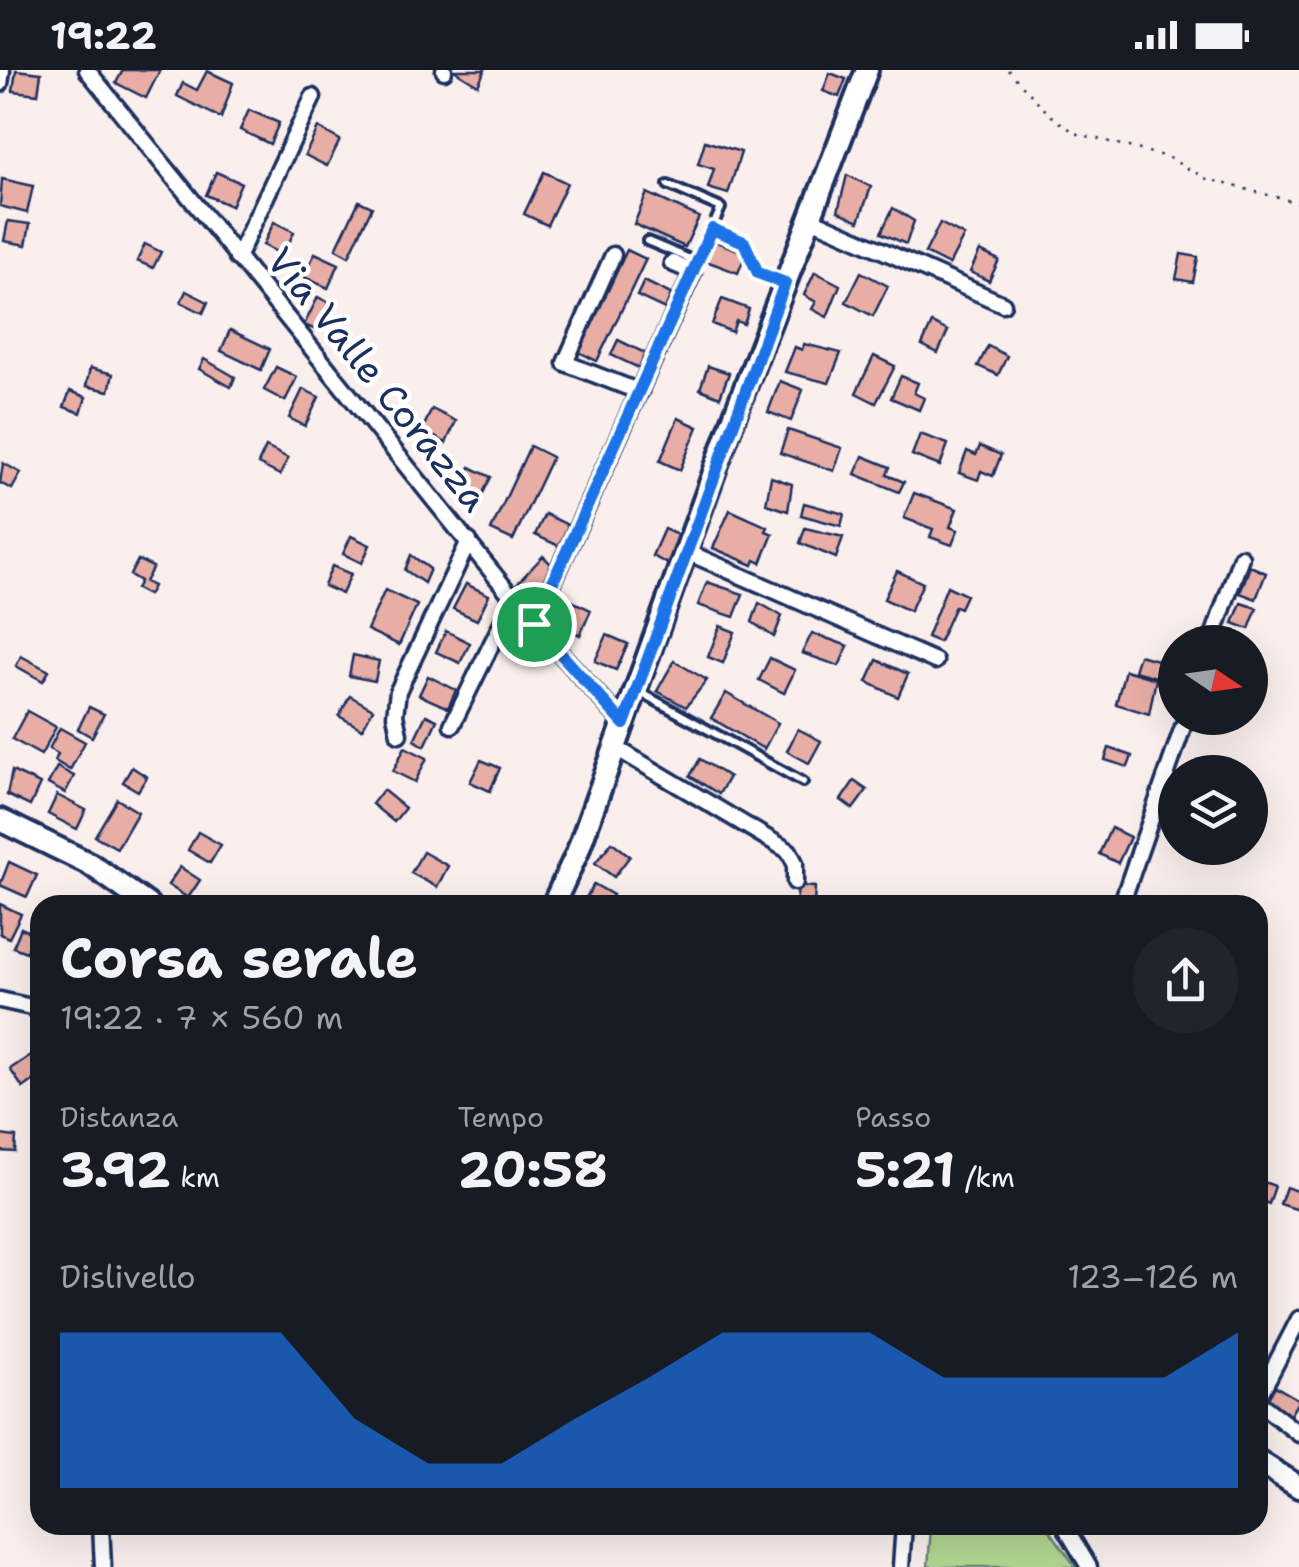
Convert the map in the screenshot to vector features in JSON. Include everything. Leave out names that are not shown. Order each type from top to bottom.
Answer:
[{"type":"street","points":[[0,84],[2,70]]},
{"type":"street","name":"Via Valle Corazza","points":[[87,70],[534,624],[624,724]]},
{"type":"street","points":[[558,895],[616,748],[809,218],[868,70]]},
{"type":"street","points":[[237,258],[314,97]]},
{"type":"street","points":[[809,218],[1003,304]]},
{"type":"street","points":[[613,255],[565,363],[640,392]]},
{"type":"street","points":[[534,624],[695,267],[672,263]]},
{"type":"street","points":[[399,734],[395,714],[398,692],[469,541]]},
{"type":"street","points":[[687,552],[934,662]]},
{"type":"street","points":[[1218,625],[1241,557]]},
{"type":"street","points":[[452,726],[514,598]]},
{"type":"street","points":[[1124,895],[1180,735]]},
{"type":"street","points":[[616,748],[789,850],[795,860],[795,882]]},
{"type":"street","points":[[0,820],[121,895]]},
{"type":"street","points":[[0,1000],[30,1007]]},
{"type":"street","points":[[1268,1380],[1299,1319]]},
{"type":"street","points":[[1268,1408],[1299,1434]]},
{"type":"street","points":[[1268,1467],[1299,1487]]},
{"type":"street","points":[[101,1535],[102,1567]]},
{"type":"street","points":[[902,1567],[904,1535]]},
{"type":"street","points":[[1070,1535],[1089,1567]]},
{"type":"lane","points":[[648,241],[695,267],[721,208],[668,185]]},
{"type":"lane","points":[[712,229],[744,242],[758,273],[785,283]]},
{"type":"lane","points":[[637,690],[803,782]]},
{"type":"path","points":[[1008,70],[1050,115],[1075,133],[1157,154],[1207,179],[1299,204]]},
{"type":"green space","points":[[930,1535],[1053,1535],[1076,1567],[928,1567]]},
{"type":"building","points":[[16,70],[41,73],[38,94],[13,91]]},
{"type":"building","points":[[123,70],[160,70],[146,98],[116,83]]},
{"type":"building","points":[[454,70],[485,70],[478,85]]},
{"type":"building","points":[[207,71],[233,83],[221,118],[177,96],[183,83],[197,90]]},
{"type":"building","points":[[830,73],[846,79],[839,97],[823,91]]},
{"type":"building","points":[[249,110],[279,123],[270,144],[240,130]]},
{"type":"building","points":[[318,128],[340,140],[327,166],[305,155]]},
{"type":"building","points":[[705,141],[741,152],[728,194],[708,188],[714,169],[698,164]]},
{"type":"building","points":[[216,172],[241,183],[231,206],[206,195]]},
{"type":"building","points":[[544,172],[567,183],[547,225],[524,214]]},
{"type":"building","points":[[847,175],[871,187],[859,221],[838,211]]},
{"type":"building","points":[[2,179],[33,186],[27,213],[0,206]]},
{"type":"building","points":[[647,193],[699,217],[685,247],[634,224]]},
{"type":"building","points":[[359,201],[372,207],[349,256],[336,249]]},
{"type":"building","points":[[893,208],[914,221],[906,244],[881,233]]},
{"type":"building","points":[[8,221],[30,224],[26,245],[4,241]]},
{"type":"building","points":[[274,222],[294,232],[283,255],[263,245]]},
{"type":"building","points":[[940,223],[964,236],[949,265],[925,253]]},
{"type":"building","points":[[714,241],[746,253],[738,273],[706,261]]},
{"type":"building","points":[[145,244],[161,252],[153,268],[137,261]]},
{"type":"building","points":[[627,250],[646,259],[597,361],[579,352]]},
{"type":"building","points":[[980,251],[999,260],[989,281],[970,272]]},
{"type":"building","points":[[315,253],[339,264],[328,288],[304,277]]},
{"type":"building","points":[[1181,254],[1198,257],[1193,282],[1176,279]]},
{"type":"building","points":[[815,272],[840,285],[827,317],[812,309],[816,302],[804,295]]},
{"type":"building","points":[[861,272],[888,286],[873,316],[846,302]]},
{"type":"building","points":[[644,281],[671,294],[665,309],[637,296]]},
{"type":"building","points":[[186,291],[208,302],[203,313],[181,302]]},
{"type":"building","points":[[318,297],[329,303],[316,330],[304,325]]},
{"type":"building","points":[[722,299],[749,309],[744,324],[736,321],[732,332],[712,324]]},
{"type":"building","points":[[932,323],[948,331],[938,353],[922,345]]},
{"type":"building","points":[[230,330],[270,349],[261,370],[221,351]]},
{"type":"building","points":[[618,340],[645,353],[639,368],[611,355]]},
{"type":"building","points":[[804,344],[841,353],[829,383],[785,372],[795,347],[802,350]]},
{"type":"building","points":[[988,346],[1007,356],[998,375],[978,366]]},
{"type":"building","points":[[874,356],[895,366],[876,403],[856,393]]},
{"type":"building","points":[[204,359],[235,377],[231,387],[199,369]]},
{"type":"building","points":[[708,366],[729,373],[720,397],[700,389]]},
{"type":"building","points":[[276,367],[297,377],[285,401],[264,390]]},
{"type":"building","points":[[90,368],[113,374],[109,391],[86,386]]},
{"type":"building","points":[[901,376],[918,383],[914,393],[924,398],[919,410],[891,398]]},
{"type":"building","points":[[780,381],[803,390],[791,421],[768,412]]},
{"type":"building","points":[[303,389],[319,397],[305,426],[289,418]]},
{"type":"building","points":[[70,391],[86,397],[81,413],[64,407]]},
{"type":"building","points":[[432,409],[456,421],[446,443],[422,430]]},
{"type":"building","points":[[678,418],[698,427],[680,470],[660,461]]},
{"type":"building","points":[[788,430],[842,448],[834,471],[780,453]]},
{"type":"building","points":[[920,434],[948,444],[940,466],[912,455]]},
{"type":"building","points":[[530,446],[552,457],[513,540],[491,530]]},
{"type":"building","points":[[980,446],[1001,455],[993,476],[981,471],[978,480],[959,473],[967,451],[976,455]]},
{"type":"building","points":[[266,447],[288,458],[280,475],[258,464]]},
{"type":"building","points":[[863,456],[890,467],[887,475],[904,482],[899,492],[855,474]]},
{"type":"building","points":[[3,463],[21,473],[12,489],[0,483]]},
{"type":"building","points":[[470,467],[491,477],[478,503],[457,493]]},
{"type":"building","points":[[771,477],[792,484],[788,511],[766,504]]},
{"type":"building","points":[[914,493],[957,509],[950,527],[958,530],[952,545],[930,537],[933,529],[904,518]]},
{"type":"building","points":[[804,503],[844,514],[841,526],[801,515]]},
{"type":"building","points":[[730,510],[768,527],[766,531],[773,534],[761,563],[755,560],[753,565],[713,548]]},
{"type":"building","points":[[545,514],[568,525],[559,546],[535,535]]},
{"type":"building","points":[[805,528],[843,537],[836,558],[800,543]]},
{"type":"building","points":[[664,529],[682,537],[670,565],[652,556]]},
{"type":"building","points":[[351,536],[370,545],[362,563],[343,554]]},
{"type":"building","points":[[411,555],[430,569],[424,583],[405,570]]},
{"type":"building","points":[[543,556],[556,569],[529,599],[515,586]]},
{"type":"building","points":[[138,560],[153,567],[145,582],[153,586],[148,595],[136,589],[140,581],[130,575]]},
{"type":"building","points":[[332,566],[351,574],[342,594],[324,586]]},
{"type":"building","points":[[1250,566],[1266,573],[1256,599],[1240,593]]},
{"type":"building","points":[[897,571],[923,583],[910,611],[884,599]]},
{"type":"building","points":[[707,582],[743,594],[734,617],[698,605]]},
{"type":"building","points":[[466,584],[489,595],[477,620],[453,609]]},
{"type":"building","points":[[947,586],[966,595],[960,608],[955,606],[939,642],[927,637]]},
{"type":"building","points":[[385,590],[417,605],[399,645],[367,630]]},
{"type":"building","points":[[563,597],[591,610],[580,635],[552,622]]},
{"type":"building","points":[[759,603],[782,616],[774,637],[752,622]]},
{"type":"building","points":[[1241,603],[1257,608],[1251,625],[1233,623]]},
{"type":"building","points":[[720,626],[735,632],[723,663],[708,657]]},
{"type":"building","points":[[446,631],[470,643],[460,663],[436,652]]},
{"type":"building","points":[[812,633],[848,646],[839,666],[802,653]]},
{"type":"building","points":[[607,635],[628,644],[616,670],[595,661]]},
{"type":"building","points":[[353,655],[379,661],[375,681],[349,676]]},
{"type":"building","points":[[1139,655],[1158,660],[1158,677],[1134,671]]},
{"type":"building","points":[[21,656],[49,671],[43,681],[16,666]]},
{"type":"building","points":[[770,658],[795,670],[784,693],[759,680]]},
{"type":"building","points":[[877,660],[908,674],[898,697],[867,682]]},
{"type":"building","points":[[674,661],[707,680],[686,707],[657,691]]},
{"type":"building","points":[[1125,670],[1156,679],[1149,714],[1116,704]]},
{"type":"building","points":[[428,676],[456,690],[448,708],[419,695]]},
{"type":"building","points":[[726,693],[778,723],[764,749],[711,718]]},
{"type":"building","points":[[350,696],[373,709],[362,729],[339,716]]},
{"type":"building","points":[[89,707],[104,714],[92,737],[78,729]]},
{"type":"building","points":[[27,711],[56,727],[41,755],[12,739]]},
{"type":"building","points":[[426,715],[437,720],[425,746],[414,740]]},
{"type":"building","points":[[60,728],[85,742],[70,770],[55,761],[58,754],[49,749]]},
{"type":"building","points":[[798,729],[821,741],[809,763],[787,751]]},
{"type":"building","points":[[405,747],[427,758],[415,782],[393,771]]},
{"type":"building","points":[[1109,748],[1132,756],[1128,767],[1105,760]]},
{"type":"building","points":[[700,759],[729,777],[719,794],[690,776]]},
{"type":"building","points":[[481,760],[500,768],[490,791],[470,782]]},
{"type":"building","points":[[57,767],[74,776],[65,793],[48,784]]},
{"type":"building","points":[[132,767],[147,777],[138,791],[123,782]]},
{"type":"building","points":[[12,771],[40,784],[30,806],[7,795]]},
{"type":"building","points":[[854,781],[867,790],[853,809],[841,800]]},
{"type":"building","points":[[383,790],[405,808],[394,822],[372,804]]},
{"type":"building","points":[[57,795],[86,810],[77,829],[48,814]]},
{"type":"building","points":[[117,799],[138,812],[117,848],[95,836]]},
{"type":"building","points":[[1111,828],[1130,837],[1118,863],[1099,854]]},
{"type":"building","points":[[198,832],[221,845],[210,863],[188,850]]},
{"type":"building","points":[[612,842],[630,856],[614,877],[595,863]]},
{"type":"building","points":[[423,852],[448,866],[437,887],[411,873]]},
{"type":"building","points":[[9,862],[37,875],[27,897],[0,885]]},
{"type":"building","points":[[180,867],[200,880],[190,895],[168,885]]},
{"type":"building","points":[[594,884],[613,895],[588,895]]},
{"type":"building","points":[[798,886],[815,887],[815,895],[797,895]]},
{"type":"building","points":[[0,904],[21,914],[9,938],[0,934]]},
{"type":"building","points":[[21,928],[30,932],[26,952],[13,947]]},
{"type":"building","points":[[30,1056],[30,1083],[23,1088],[10,1069]]},
{"type":"building","points":[[0,1135],[16,1137],[15,1152],[0,1151]]},
{"type":"building","points":[[1268,1184],[1275,1186],[1268,1204]]},
{"type":"building","points":[[1286,1187],[1299,1192],[1299,1210],[1280,1204]]},
{"type":"building","points":[[1275,1386],[1299,1400],[1289,1417],[1268,1405]]},
{"type":"route","points":[[712,229],[744,242],[758,273],[785,283],[624,724],[534,624],[712,229]]}]
